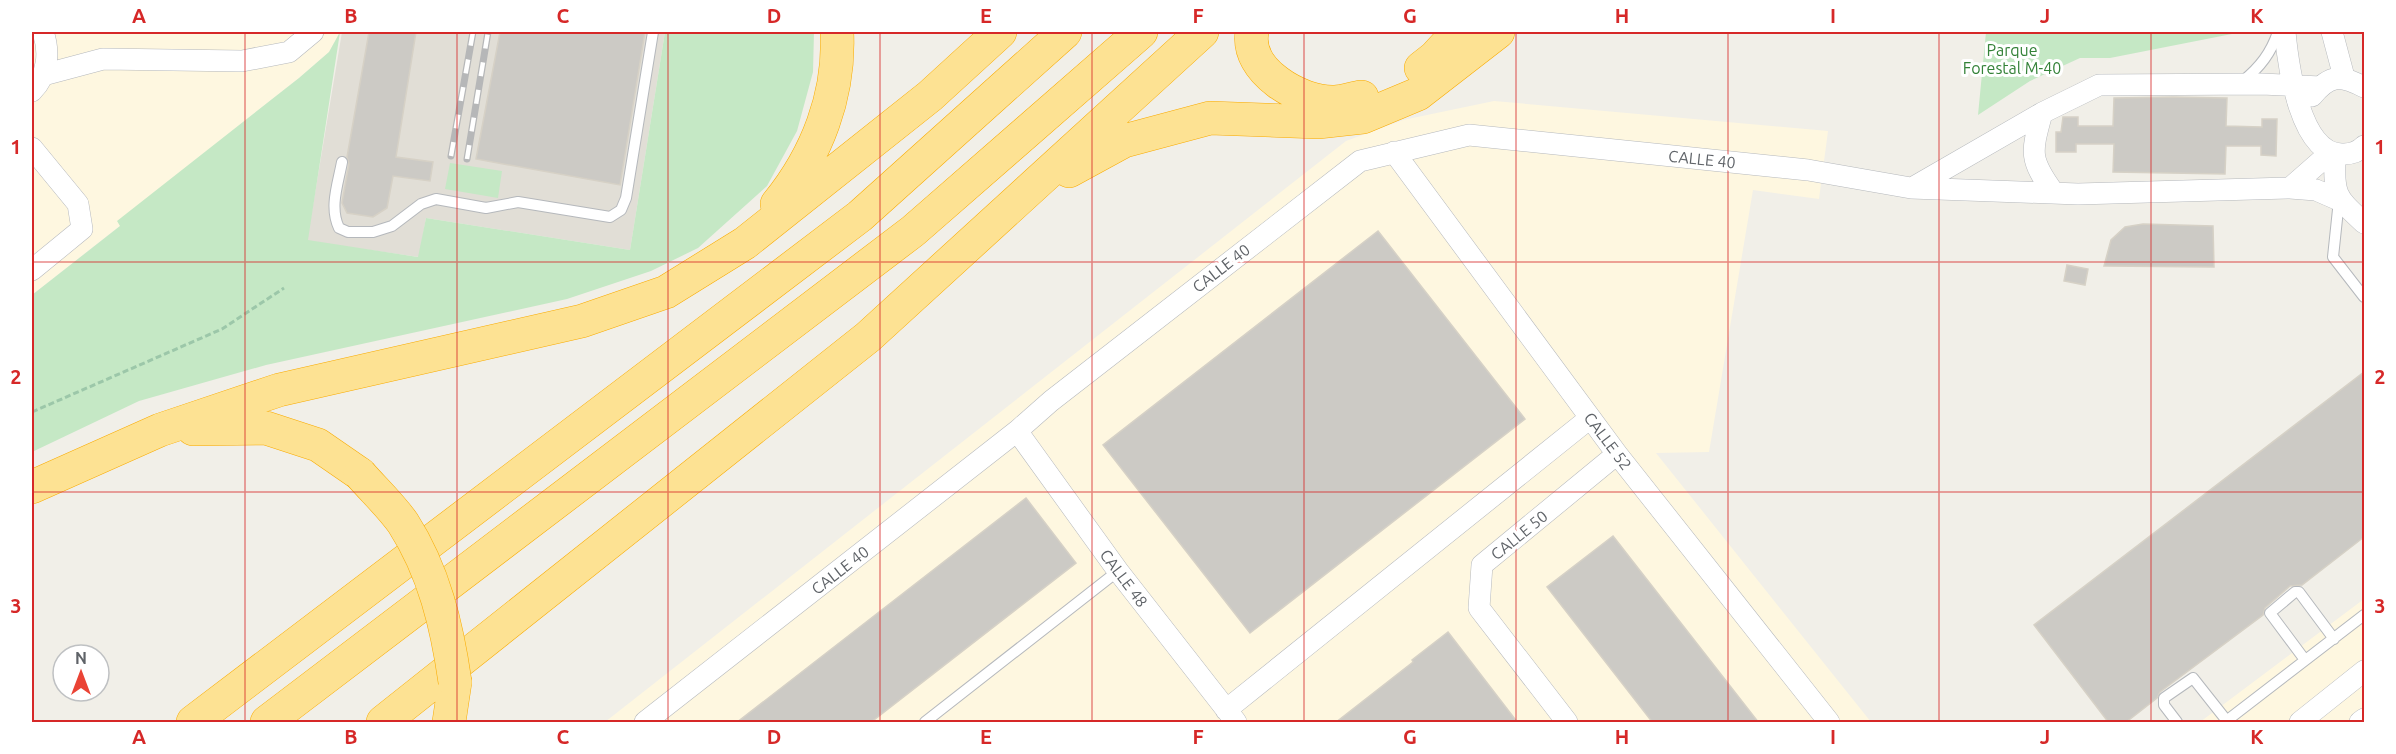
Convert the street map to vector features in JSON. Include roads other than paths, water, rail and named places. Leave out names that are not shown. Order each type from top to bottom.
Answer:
[{"type":"highway","points":[[745,243],[798,179],[820,133],[834,91],[837,32]]},
{"type":"highway","points":[[32,487],[160,430],[279,390],[582,321],[666,292],[745,243],[930,96],[1000,32]]},
{"type":"highway","points":[[193,723],[860,216],[1065,32]]},
{"type":"highway","points":[[267,723],[913,231],[1061,99],[1141,32]]},
{"type":"highway","points":[[382,723],[868,337],[1202,32]]},
{"type":"highway","points":[[1252,32],[1259,66],[1280,85],[1304,96],[1333,102],[1368,96],[1406,79],[1435,57],[1458,32]]},
{"type":"highway","points":[[1023,196],[1124,141],[1210,118],[1318,122],[1363,117],[1418,94],[1498,32]]},
{"type":"highway","points":[[160,430],[266,428],[318,446],[360,474],[402,522],[428,570],[449,636],[455,682],[449,723]]},
{"type":"street","points":[[37,82],[47,59],[43,32]]},
{"type":"street","points":[[37,82],[103,59],[242,61],[289,52],[313,32]]},
{"type":"street","points":[[2285,32],[2288,68],[2313,140],[2332,154],[2364,153]]},
{"type":"street","points":[[2332,32],[2344,77]]},
{"type":"street","points":[[2302,109],[2323,82],[2344,77],[2364,87]]},
{"type":"street","points":[[1911,188],[2042,113],[2100,85],[2240,84],[2320,87]]},
{"type":"street","points":[[2042,113],[2034,143],[2036,169],[2054,193]]},
{"type":"street","name":"CALLE 40","points":[[645,723],[1017,431],[1051,400],[1360,161],[1469,135],[1808,170],[1911,188],[2109,194],[2290,188],[2316,190],[2339,200]]},
{"type":"street","points":[[32,148],[78,204],[82,230],[32,270]]},
{"type":"street","name":"CALLE 52","points":[[1394,152],[1617,454],[1829,723]]},
{"type":"street","points":[[2290,188],[2332,154]]},
{"type":"street","points":[[2332,154],[2334,180],[2339,200],[2364,223]]},
{"type":"street","points":[[1231,716],[1590,417]]},
{"type":"street","name":"CALLE 48","points":[[1017,431],[1118,571],[1231,716]]},
{"type":"street","name":"CALLE 50","points":[[1567,723],[1479,608],[1482,565],[1617,454]]},
{"type":"street","points":[[2300,723],[2364,671]]},
{"type":"street","points":[[2360,723],[2364,719]]},
{"type":"lane","points":[[342,162],[334,205],[334,218],[339,228],[348,232],[373,232],[392,226],[421,204],[436,200],[486,208],[518,202],[610,217],[621,210],[626,198],[653,32]]},
{"type":"lane","points":[[2240,84],[2256,71],[2271,50],[2278,32]]},
{"type":"lane","points":[[2339,200],[2333,257],[2364,297]]},
{"type":"lane","points":[[924,723],[1118,571]]},
{"type":"lane","points":[[2305,660],[2270,613],[2295,592],[2299,592],[2334,639]]},
{"type":"lane","points":[[2177,723],[2164,705],[2164,698],[2193,678],[2226,722],[2364,615]]},
{"type":"railway","points":[[451,156],[473,32]]},
{"type":"railway","points":[[467,159],[488,32]]},
{"type":"park label","name":"Parque Forestal M-40","points":[[2012,59]]}]
